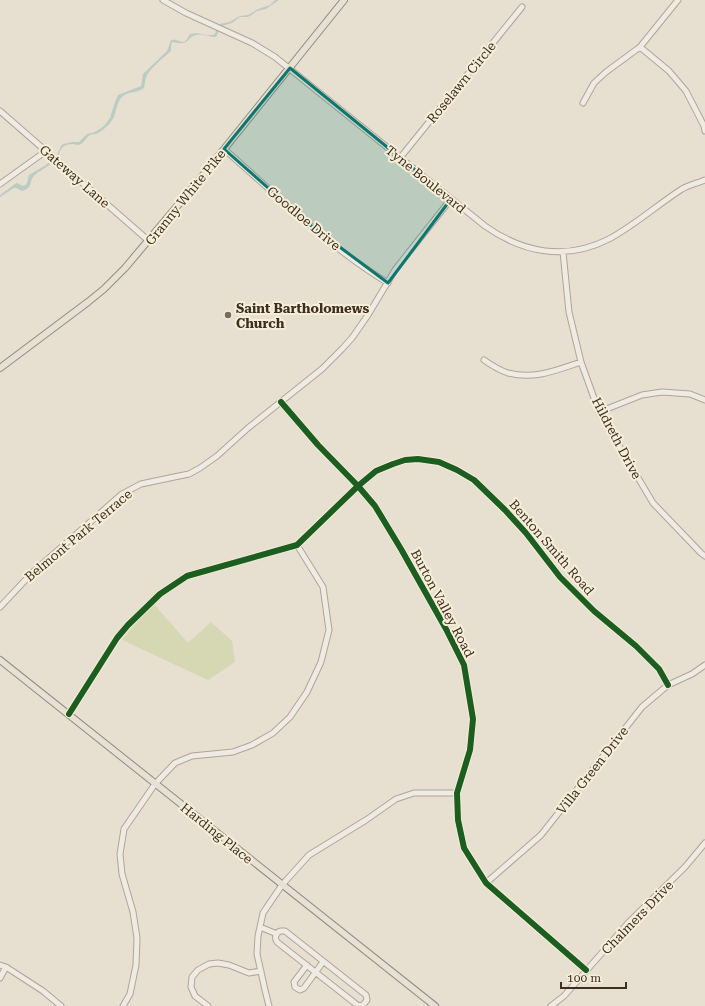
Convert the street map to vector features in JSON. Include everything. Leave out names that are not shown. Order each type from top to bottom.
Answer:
[{"type":"main road","name":"Granny White Pike","points":[[0,368],[104,289],[125,268],[149,241],[344,0]]},
{"type":"main road","name":"Harding Place","points":[[0,660],[435,1006]]},
{"type":"street","name":"Tyne Boulevard","points":[[163,0],[186,13],[256,45],[276,57],[485,226],[510,242],[522,246],[536,250],[563,252],[584,249],[609,239],[683,189],[705,180]]},
{"type":"street","points":[[583,103],[597,80],[640,47],[678,0]]},
{"type":"street","name":"Roselawn Circle","points":[[400,158],[522,7]]},
{"type":"street","points":[[640,47],[669,71],[686,91],[704,126],[705,131]]},
{"type":"street","name":"Gateway Lane","points":[[0,112],[149,241]]},
{"type":"street","name":"Goodloe Drive","points":[[224,149],[310,225],[361,266],[388,283]]},
{"type":"street","points":[[0,184],[46,151]]},
{"type":"street","name":"Belmont Park Terrace","points":[[0,607],[31,574],[122,494],[141,484],[196,471],[212,460],[248,428],[322,369],[342,349],[368,315],[395,270],[451,199]]},
{"type":"street","name":"Hildreth Drive","points":[[563,252],[569,312],[580,362],[600,412],[653,503],[705,556]]},
{"type":"street","points":[[484,360],[509,373],[527,376],[543,374],[580,362]]},
{"type":"street","points":[[600,412],[642,395],[662,392],[690,394],[705,400]]},
{"type":"street","name":"Burton Valley Road","points":[[281,402],[318,445],[358,486],[375,506],[446,629],[464,666],[473,719],[470,750],[457,792],[458,820],[464,848],[486,883],[586,970]]},
{"type":"street","name":"Benton Smith Road","points":[[69,714],[117,638],[128,625],[160,594],[187,576],[298,545],[358,486],[376,471],[405,460],[418,459],[439,462],[474,480],[526,533],[560,578],[594,611],[636,646],[659,669],[668,685]]},
{"type":"street","points":[[123,1006],[130,994],[136,965],[137,938],[133,912],[122,874],[120,854],[124,830],[156,784],[175,763],[192,756],[233,752],[252,745],[273,733],[290,717],[307,692],[321,662],[329,630],[323,588],[298,545]]},
{"type":"street","name":"Villa Green Drive","points":[[486,883],[541,835],[642,707],[668,685],[692,674],[705,664]]},
{"type":"street","points":[[270,1006],[257,954],[258,936],[263,913],[282,885],[309,855],[366,820],[396,799],[414,793],[457,792]]},
{"type":"street","name":"Chalmers Drive","points":[[550,1006],[564,996],[629,922],[685,867],[705,843]]},
{"type":"street","points":[[260,927],[277,934]]},
{"type":"street","points":[[281,931],[285,932],[366,995],[366,1002],[359,1006],[277,942],[277,934],[281,931]]},
{"type":"street","points":[[307,965],[294,982],[295,987],[300,990],[302,990],[323,962]]},
{"type":"street","points":[[208,1006],[195,996],[191,987],[192,977],[198,970],[209,964],[218,963],[229,965],[249,973],[261,971]]},
{"type":"street","points":[[0,978],[3,966],[43,991],[61,1006]]},
{"type":"highlighted area","points":[[290,68],[451,199],[388,283],[310,225],[224,149]]},
{"type":"green space","points":[[153,603],[188,643],[211,622],[232,641],[235,662],[208,680],[122,640]]},
{"type":"shaded area","points":[[275,0],[279,0],[266,9],[257,11],[250,16],[240,17],[232,23],[222,26],[219,24],[229,22],[240,16],[248,15],[258,9],[270,5]]},
{"type":"shaded area","points":[[216,30],[219,31],[216,37],[198,35],[192,37],[184,43],[172,42],[171,51],[147,75],[144,88],[124,95],[120,99],[114,117],[106,127],[99,133],[91,134],[80,145],[72,144],[64,146],[58,158],[56,157],[63,144],[79,142],[87,134],[95,132],[104,126],[110,118],[118,95],[141,86],[143,74],[167,51],[171,40],[174,39],[184,42],[190,34],[197,33],[212,35],[215,34]]},
{"type":"shaded area","points":[[51,160],[53,162],[32,178],[28,188],[22,191],[14,188],[0,197],[0,195],[17,183],[23,186],[25,185],[29,175],[46,165]]},
{"type":"cycle path","points":[[281,402],[318,445],[358,486],[375,506],[446,629],[464,665],[473,719],[470,750],[457,793],[458,820],[464,848],[486,883],[586,970]]},
{"type":"cycle path","points":[[69,714],[117,638],[128,625],[160,594],[187,576],[297,545],[358,486],[376,471],[405,460],[418,459],[439,462],[474,480],[526,533],[560,577],[594,611],[636,646],[659,669],[668,685]]},
{"type":"place","name":"Saint Bartholomews Church","points":[[228,315]]}]
